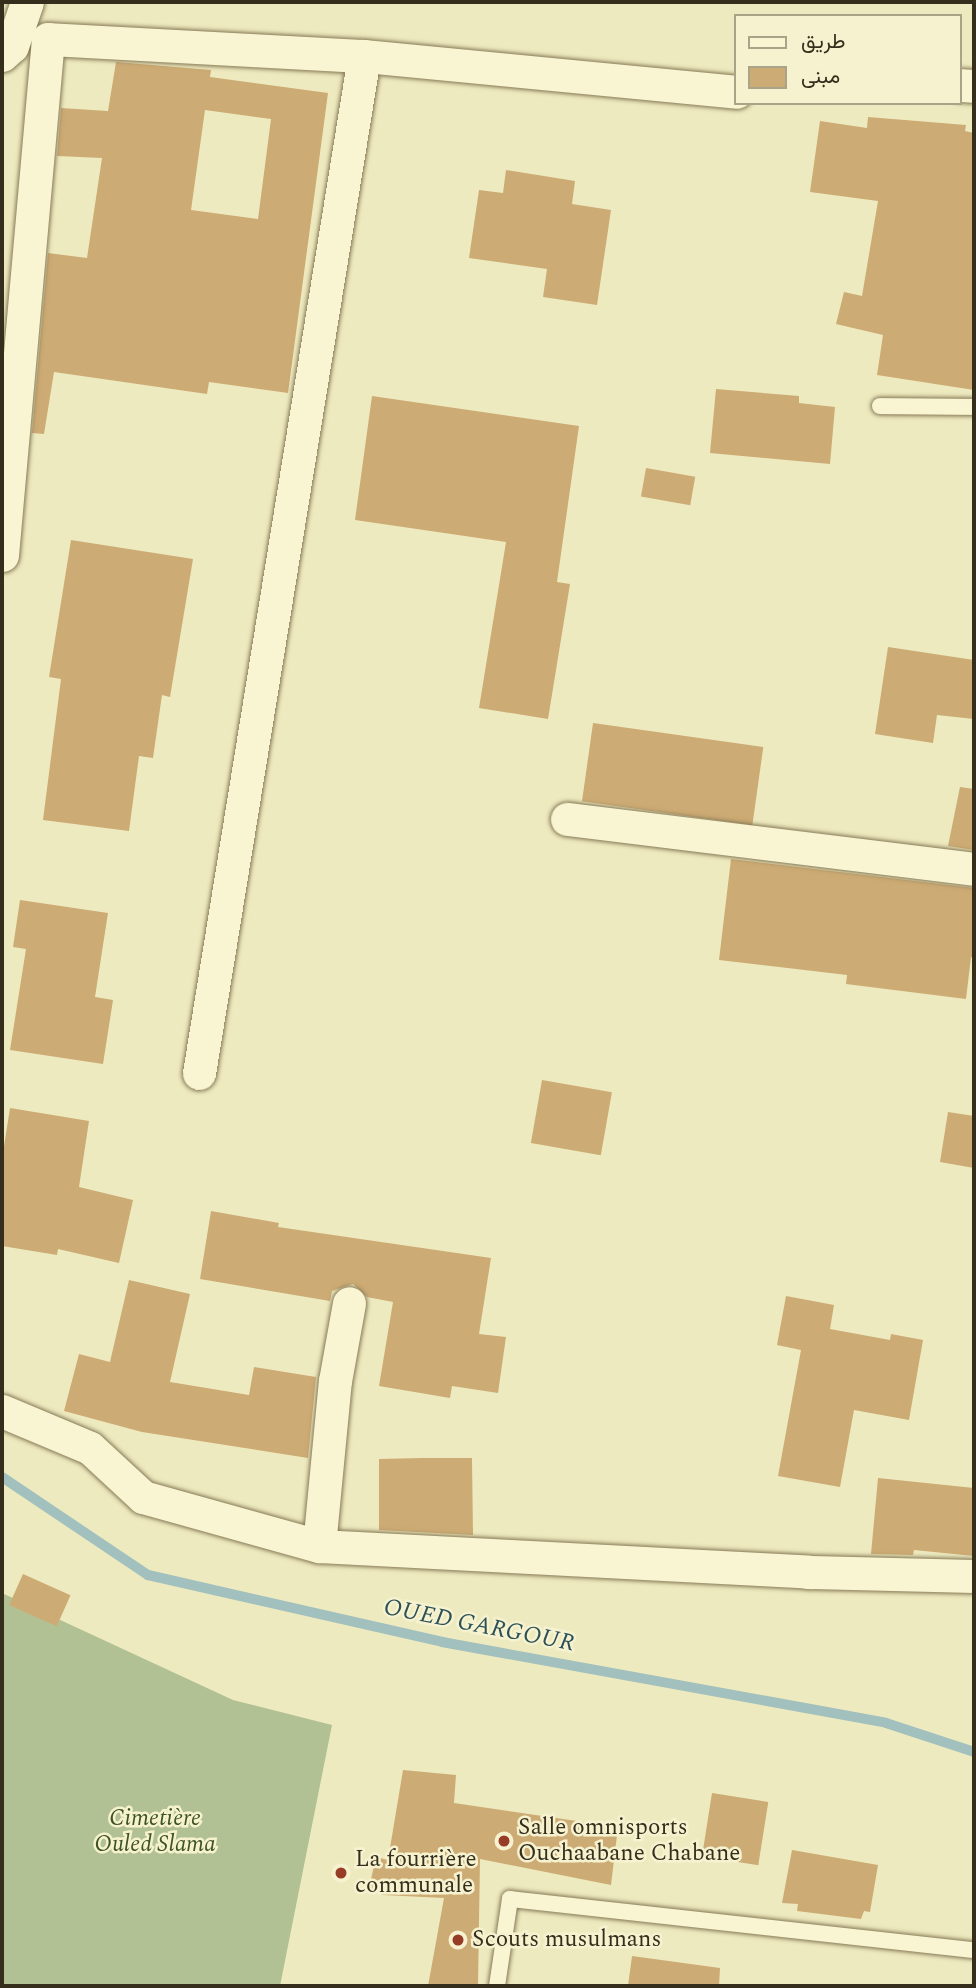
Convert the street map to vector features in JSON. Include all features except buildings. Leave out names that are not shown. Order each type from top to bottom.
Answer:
[{"type":"street","points":[[2,54],[12,46],[27,2]]},
{"type":"street","points":[[2,555],[48,39],[363,56],[734,92]]},
{"type":"street","points":[[199,1073],[363,56]]},
{"type":"street","points":[[567,819],[974,869]]},
{"type":"street","points":[[319,1546],[335,1381],[349,1303]]},
{"type":"street","points":[[2,1411],[90,1448],[143,1497],[319,1546],[807,1572],[974,1576]]},
{"type":"lane","points":[[880,406],[974,407]]},
{"type":"lane","points":[[498,1986],[510,1899],[974,1950]]},
{"type":"green space","name":"Cimetière Ouled Slama","points":[[2,1593],[233,1700],[332,1725],[280,1986],[2,1986]]},
{"type":"waterway","name":"OUED GARGOUR","points":[[2,1477],[148,1575],[442,1642],[886,1723],[974,1752]]},
{"type":"place","name":"Salle omnisports Ouchaabane Chabane","points":[[504,1841]]},
{"type":"place","name":"La fourrière communale","points":[[341,1873]]},
{"type":"place","name":"Scouts musulmans","points":[[458,1940]]}]
